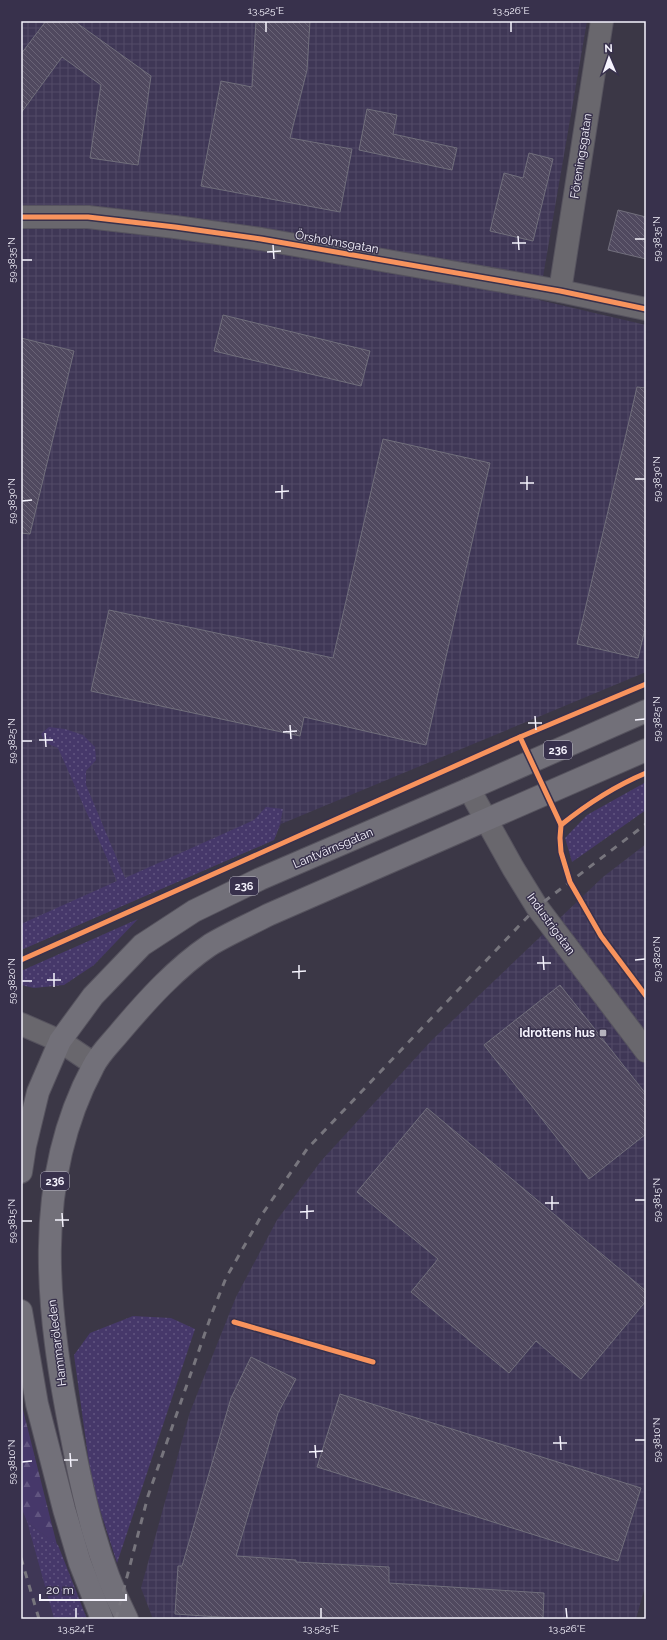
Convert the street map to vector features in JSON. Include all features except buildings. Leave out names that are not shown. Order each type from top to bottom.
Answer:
[{"type":"main road","name":"Lantvärnsgatan","points":[[60,1041],[94,996],[142,945],[194,911],[260,879],[646,711]]},
{"type":"main road","name":"236","points":[[94,1064],[138,1011],[177,972],[211,945],[268,916],[646,750]]},
{"type":"main road","name":"236","points":[[21,1172],[25,1146],[38,1092],[60,1041]]},
{"type":"main road","name":"Hammaröleden","points":[[94,1064],[74,1106],[57,1166],[50,1216],[52,1304],[64,1402],[84,1500],[99,1551],[119,1604],[127,1619]]},
{"type":"main road","points":[[21,1311],[37,1404],[64,1509],[80,1563],[102,1619]]},
{"type":"street","name":"Föreningsgatan","points":[[560,291],[602,21]]},
{"type":"street","name":"Örsholmsgatan","points":[[21,217],[88,217],[261,239],[560,291],[646,309]]},
{"type":"street","name":"Industrigatan","points":[[469,789],[537,907],[646,1051]]},
{"type":"street","points":[[21,1024],[60,1041],[94,1064]]},
{"type":"shaded area","points":[[21,21],[587,21],[539,300],[646,325],[646,672],[281,824],[274,840],[21,950]]},
{"type":"shaded area","points":[[646,844],[646,1583],[636,1619],[153,1619],[141,1588],[190,1412],[236,1297],[277,1220],[321,1161],[431,1041],[603,877]]},
{"type":"shaded area","points":[[21,1507],[27,1522],[54,1619],[24,1619],[21,1609]]},
{"type":"green space","points":[[49,727],[65,729],[83,735],[95,747],[96,760],[86,771],[86,785],[125,878],[254,820],[266,807],[283,809],[280,824],[274,840],[21,950],[21,924],[117,881],[58,748],[46,743],[41,734]]},
{"type":"green space","points":[[646,782],[646,810],[572,862],[565,838],[587,815]]},
{"type":"green space","points":[[138,919],[94,965],[64,985],[34,988],[21,985],[21,971]]},
{"type":"green space","points":[[133,1316],[171,1318],[195,1329],[117,1563],[92,1485],[74,1355],[90,1333]]},
{"type":"green space","points":[[21,1402],[57,1545],[27,1522],[21,1507]]},
{"type":"green space","points":[[27,1522],[58,1545],[87,1619],[54,1619]]},
{"type":"railway","points":[[116,1619],[148,1496],[212,1313],[226,1278],[263,1213],[307,1149],[537,907],[646,824]]},
{"type":"railway","points":[[21,1558],[39,1619]]},
{"type":"cycle path","points":[[21,217],[88,217],[261,239],[560,291],[646,309]]},
{"type":"cycle path","points":[[21,960],[520,737],[646,684]]},
{"type":"cycle path","points":[[520,737],[561,825]]},
{"type":"cycle path","points":[[646,773],[612,790],[571,817],[561,825],[560,838],[561,852],[570,882],[601,936],[646,996]]},
{"type":"cycle path","points":[[234,1322],[373,1362]]},
{"type":"place","name":"Idrottens hus","points":[[603,1033]]}]
